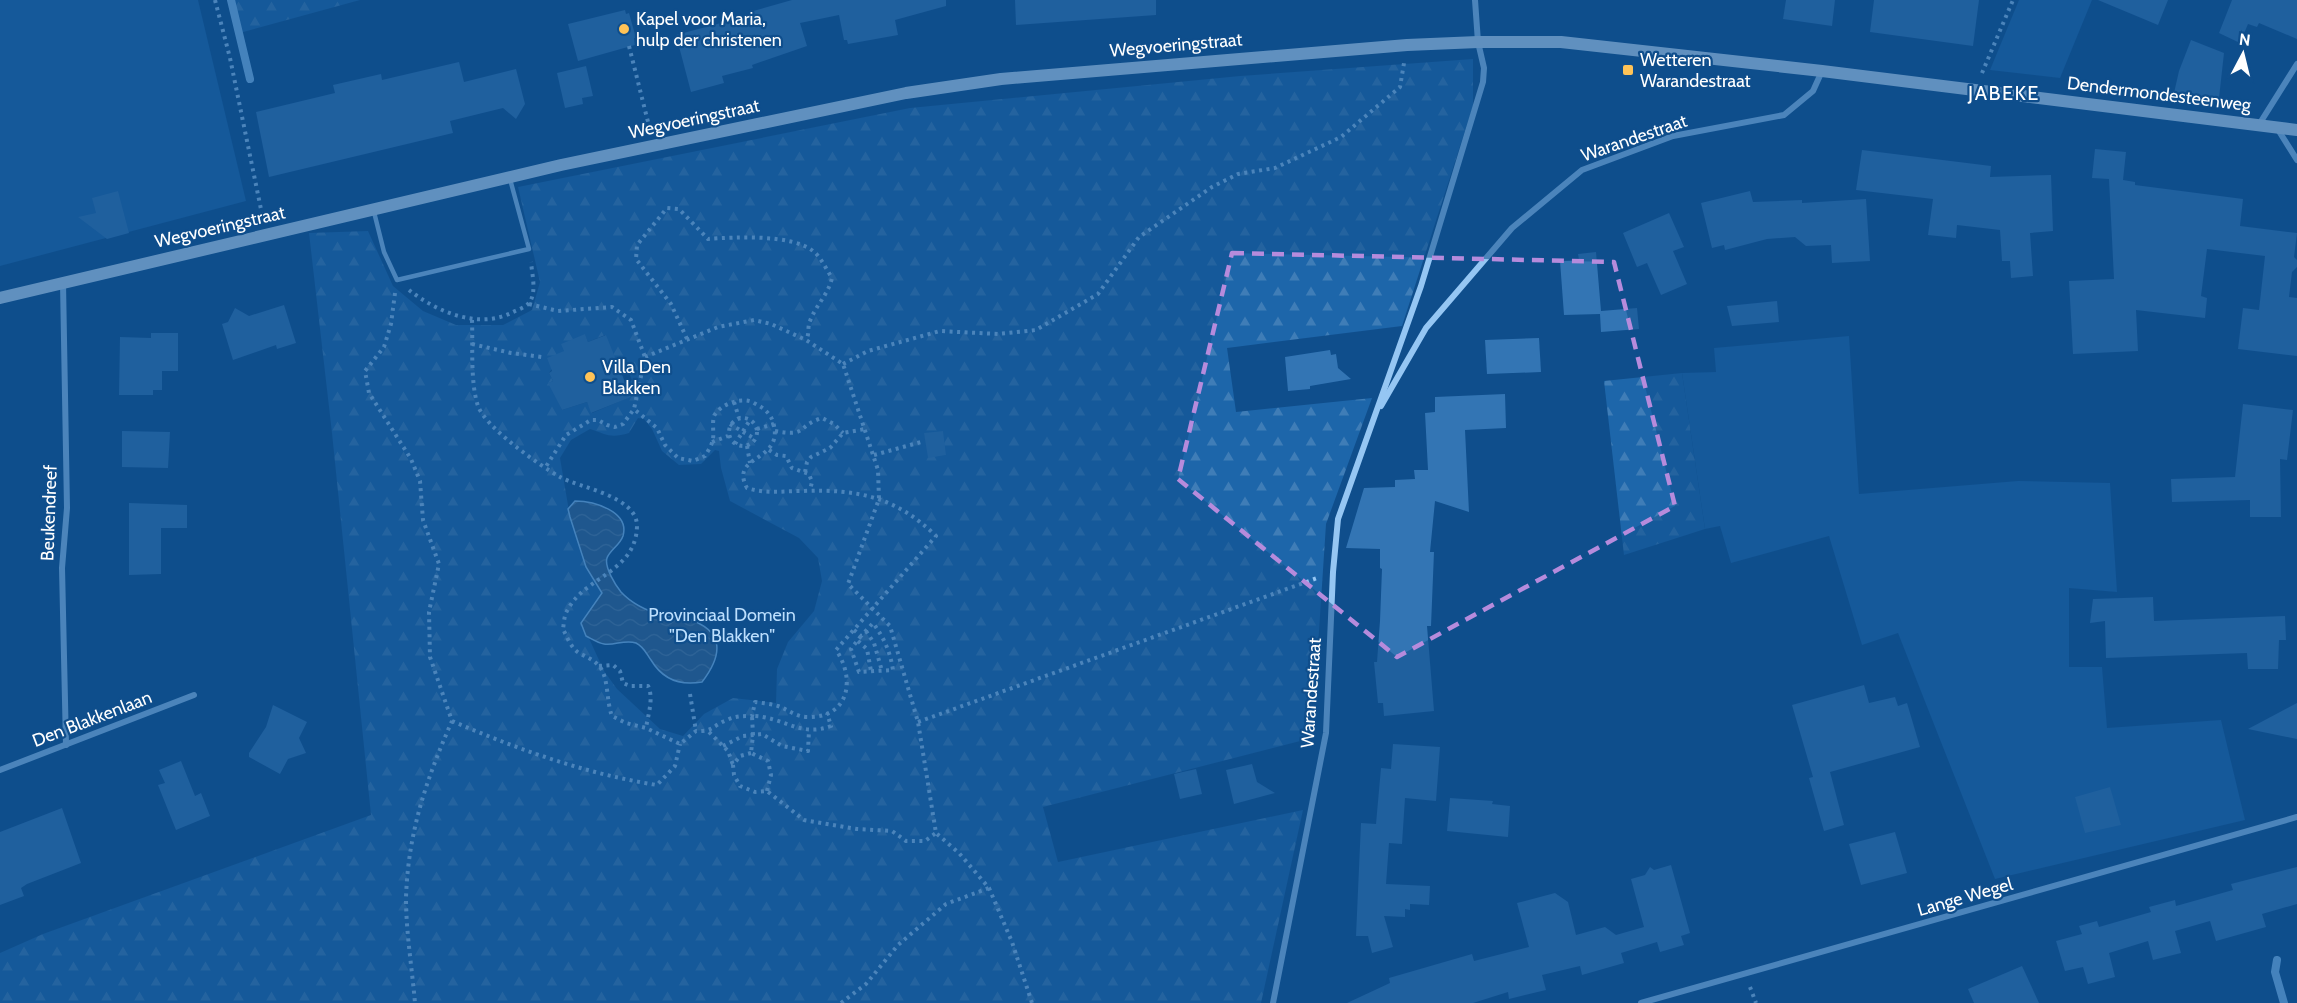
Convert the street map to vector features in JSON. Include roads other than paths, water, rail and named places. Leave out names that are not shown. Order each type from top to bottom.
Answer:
[{"type":"main road","name":"Dendermondesteenweg","points":[[1407,45],[1561,42],[2260,123],[2297,130]]},
{"type":"main road","name":"Wegvoeringstraat","points":[[0,298],[510,177],[906,93],[1001,79],[1407,45]]},
{"type":"street","name":"Warandestraat","points":[[1273,1003],[1326,733],[1333,572],[1338,519],[1421,286],[1483,82],[1484,68],[1478,42],[1475,0]]},
{"type":"street","points":[[2260,123],[2297,64]]},
{"type":"street","name":"Warandestraat","points":[[1371,422],[1426,328],[1512,228],[1582,170],[1673,136],[1784,115],[1813,92],[1822,71]]},
{"type":"street","points":[[2276,127],[2297,160]]},
{"type":"street","name":"Beukendreef","points":[[63,282],[67,508],[62,567],[66,745]]},
{"type":"street","name":"Den Blakkenlaan","points":[[0,770],[194,695]]},
{"type":"street","name":"Lange Wegel","points":[[1641,1003],[2297,817]]},
{"type":"lane","points":[[374,209],[384,252],[397,280],[529,249],[510,177]]},
{"type":"water","points":[[575,501],[600,505],[616,514],[621,520],[624,527],[623,536],[608,555],[607,566],[616,585],[625,596],[653,612],[668,617],[688,619],[700,624],[714,637],[717,645],[714,663],[702,682],[679,682],[667,677],[656,667],[643,648],[636,643],[604,644],[586,636],[581,623],[602,593],[586,567],[570,517],[568,509]]},
{"type":"waterway","points":[[231,0],[250,79]]},
{"type":"waterway","points":[[2277,960],[2275,972],[2284,1003]]},
{"type":"place","name":"Kapel voor Maria, hulp der christenen","points":[[624,29]]},
{"type":"place","name":"Wetteren Warandestraat","points":[[1628,70]]},
{"type":"place","name":"Villa Den Blakken","points":[[590,377]]},
{"type":"district","name":"JABEKE","points":[[2004,93]]},
{"type":"park label","name":"Provinciaal Domein \"Den Blakken\"","points":[[722,625]]}]
